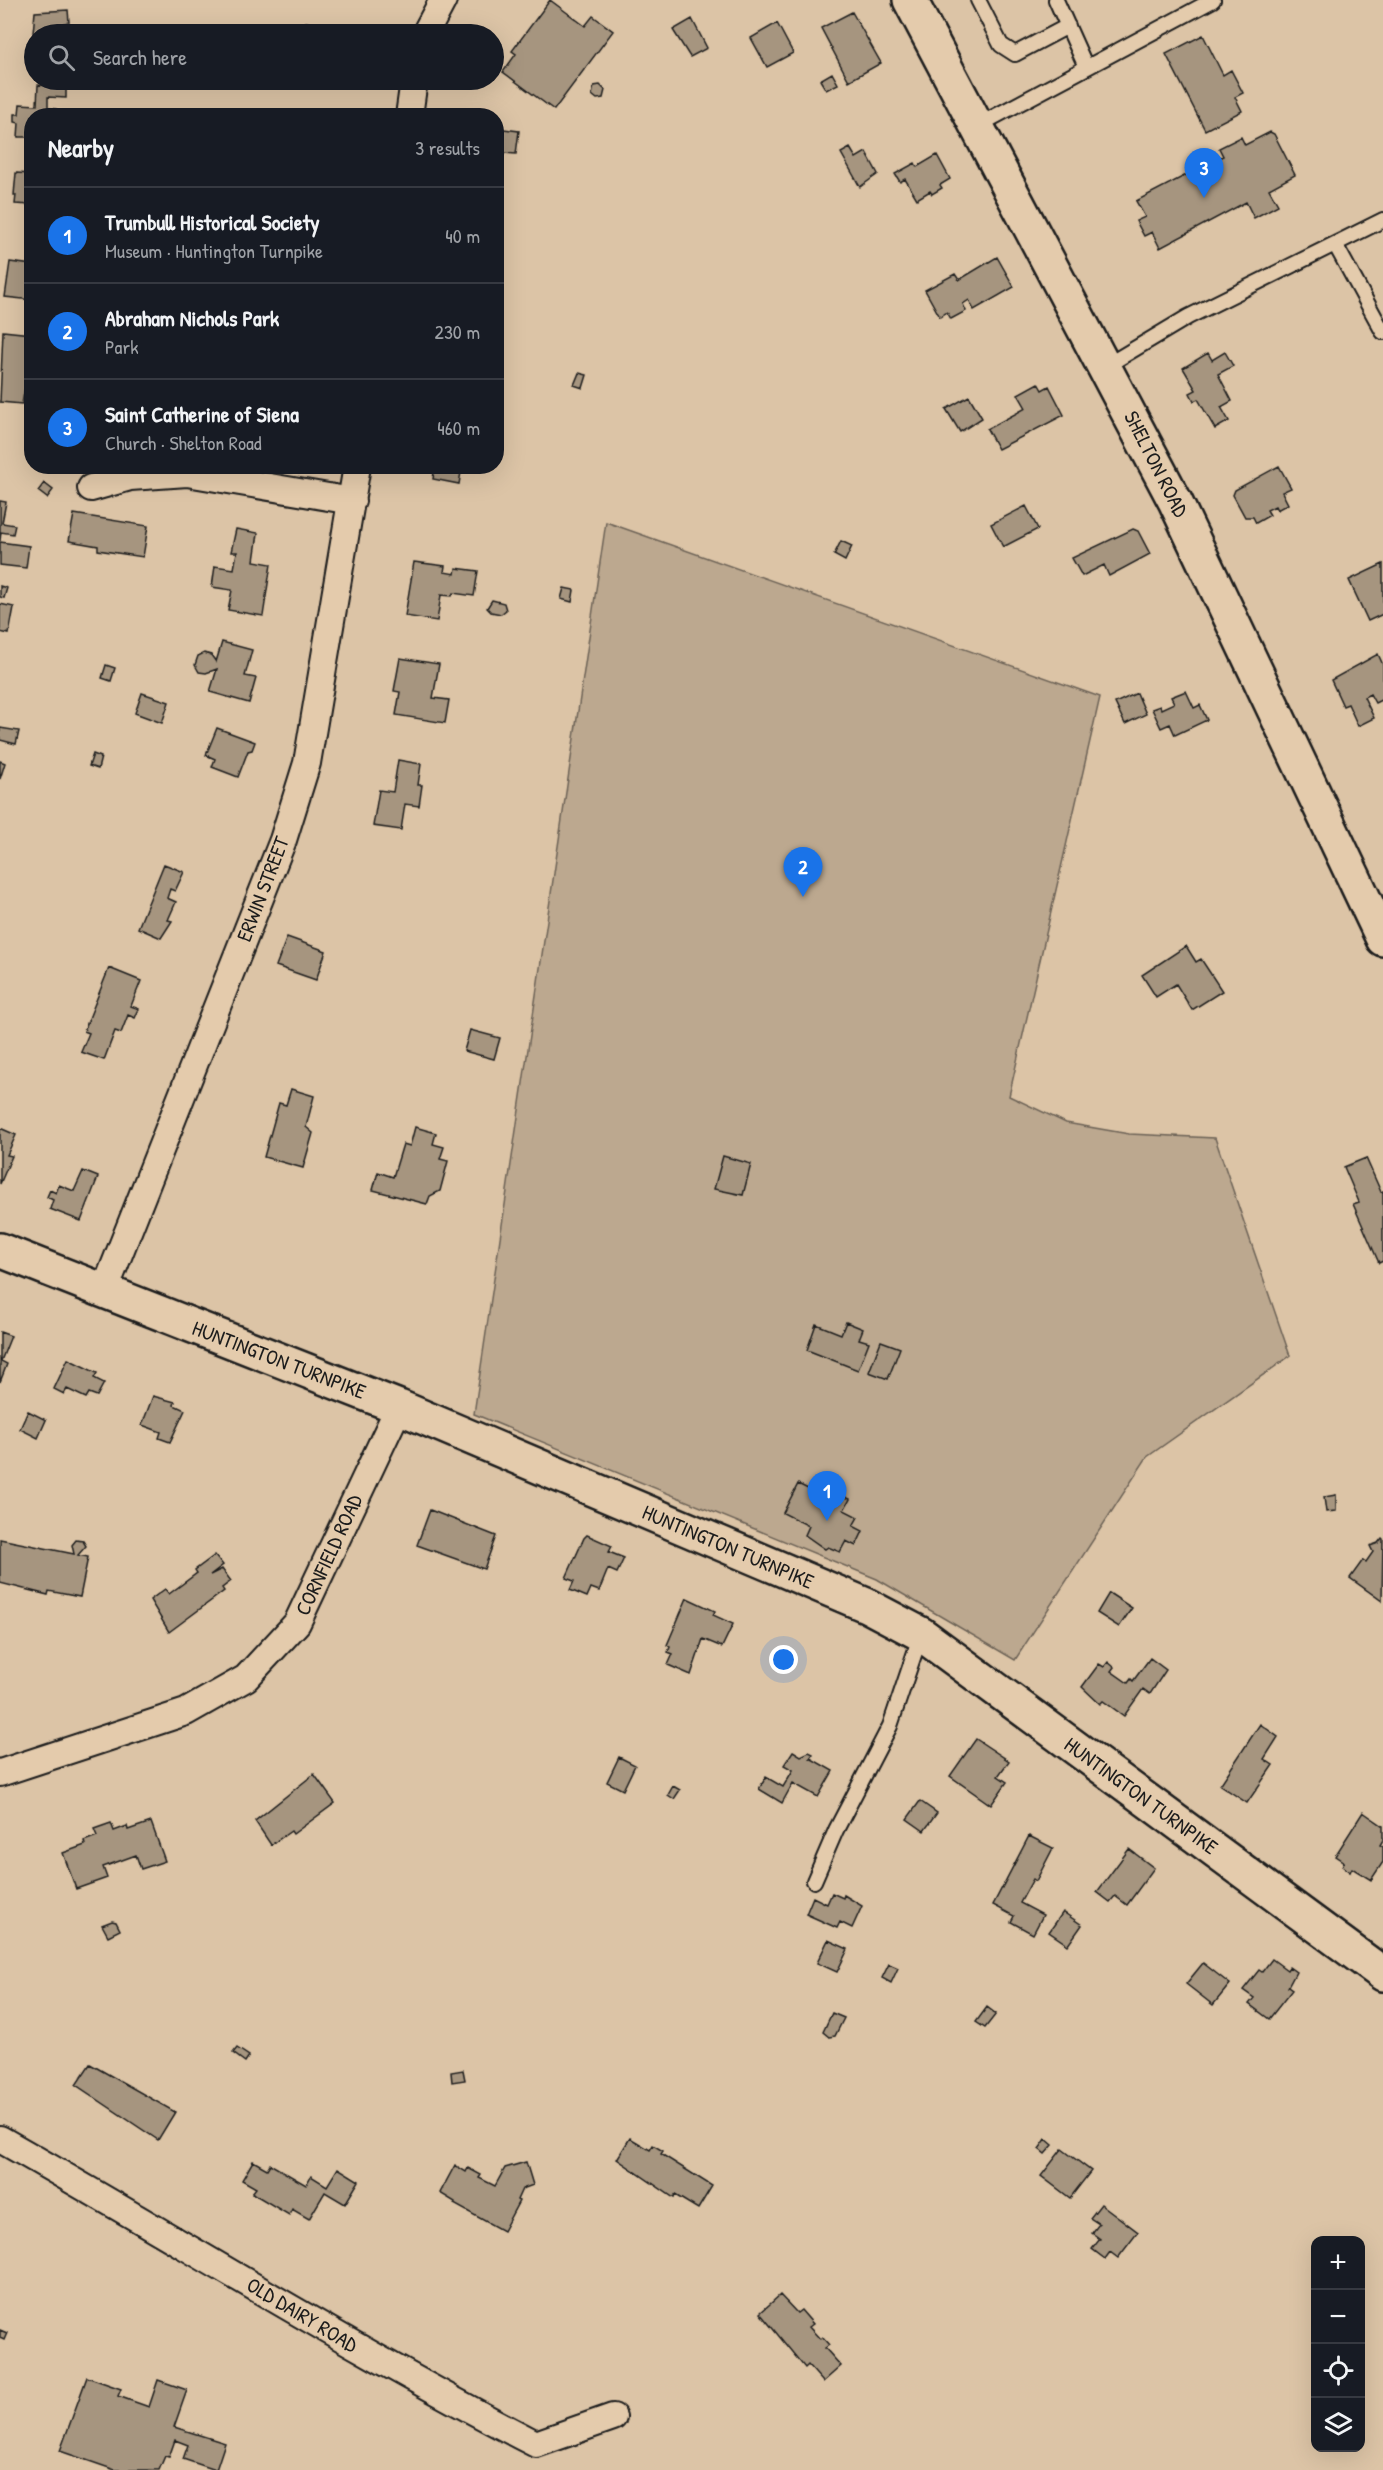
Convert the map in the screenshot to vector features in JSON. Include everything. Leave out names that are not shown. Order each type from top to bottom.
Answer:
[{"type":"main road","name":"SHELTON ROAD","points":[[910,0],[1106,366],[1180,511],[1383,939]]},
{"type":"main road","name":"HUNTINGTON TURNPIKE","points":[[0,1250],[399,1407],[866,1605],[921,1634],[1383,1974]]},
{"type":"street","points":[[430,24],[443,0]]},
{"type":"street","points":[[410,108],[413,90]]},
{"type":"street","points":[[91,488],[130,477],[173,474]]},
{"type":"street","points":[[193,474],[352,501]]},
{"type":"street","name":"ERWIN STREET","points":[[104,1292],[283,840],[297,796],[307,763],[356,474]]},
{"type":"street","name":"CORNFIELD ROAD","points":[[0,1773],[186,1712],[246,1678],[297,1623],[399,1407]]},
{"type":"street","name":"OLD DAIRY ROAD","points":[[0,2139],[168,2234],[324,2329],[443,2396],[536,2444],[614,2417]]},
{"type":"lane","points":[[978,0],[1001,45],[1015,54],[1068,26]]},
{"type":"lane","points":[[1056,0],[1086,67]]},
{"type":"lane","points":[[976,126],[1213,0]]},
{"type":"lane","points":[[1106,366],[1188,317],[1382,221]]},
{"type":"lane","points":[[1335,244],[1383,332]]},
{"type":"lane","points":[[814,1881],[836,1830],[890,1726],[921,1634]]},
{"type":"shaded area","points":[[606,522],[1100,697],[1009,1096],[1066,1123],[1129,1134],[1215,1138],[1290,1356],[1147,1457],[1015,1660],[877,1579],[474,1414]]},
{"type":"building","points":[[550,0],[585,26],[593,16],[613,31],[554,110],[504,73],[516,54],[512,51]]},
{"type":"building","points":[[68,10],[69,22],[34,24],[35,12]]},
{"type":"building","points":[[852,12],[881,63],[849,81],[821,28]]},
{"type":"building","points":[[692,19],[707,48],[690,57],[673,30]]},
{"type":"building","points":[[777,23],[793,53],[767,67],[751,38]]},
{"type":"building","points":[[1203,35],[1223,75],[1231,70],[1243,93],[1235,97],[1242,111],[1205,130],[1166,54]]},
{"type":"building","points":[[832,73],[838,84],[826,90],[820,80]]},
{"type":"building","points":[[600,85],[605,90],[603,98],[597,99],[592,95],[594,86]]},
{"type":"building","points":[[38,90],[66,90],[66,98],[48,97],[48,108],[24,108],[24,137],[18,137],[19,123],[15,122],[15,114],[19,114],[20,104],[37,105]]},
{"type":"building","points":[[504,129],[519,131],[516,154],[504,153]]},
{"type":"building","points":[[1270,132],[1274,134],[1295,175],[1269,189],[1278,205],[1254,218],[1246,202],[1160,248],[1152,232],[1144,236],[1136,221],[1145,217],[1136,201],[1223,156],[1219,148],[1241,137],[1245,145]]},
{"type":"building","points":[[850,148],[856,158],[866,152],[878,174],[860,187],[841,153]]},
{"type":"building","points":[[937,155],[950,179],[940,185],[942,188],[932,194],[930,191],[917,199],[905,179],[900,182],[895,174],[915,163],[917,167]]},
{"type":"building","points":[[16,173],[24,174],[24,205],[15,204],[16,195],[14,195]]},
{"type":"building","points":[[997,257],[1014,287],[974,310],[969,300],[963,304],[966,311],[951,319],[947,312],[940,317],[925,290],[955,274],[959,280]]},
{"type":"building","points":[[10,262],[24,264],[24,299],[5,297]]},
{"type":"building","points":[[3,331],[24,333],[22,404],[0,402]]},
{"type":"building","points":[[1225,352],[1233,366],[1218,374],[1232,401],[1221,407],[1229,421],[1215,429],[1198,399],[1194,401],[1190,393],[1196,390],[1183,368],[1208,353],[1212,360]]},
{"type":"building","points":[[579,373],[587,375],[583,388],[574,385]]},
{"type":"building","points":[[1038,383],[1042,390],[1049,386],[1064,415],[998,449],[987,429],[1026,408],[1018,394]]},
{"type":"building","points":[[969,396],[982,418],[960,432],[946,409]]},
{"type":"building","points":[[1279,466],[1291,488],[1282,492],[1288,504],[1277,510],[1275,506],[1267,510],[1270,515],[1256,523],[1253,517],[1245,517],[1233,495],[1235,490]]},
{"type":"building","points":[[434,474],[461,474],[459,484],[433,479]]},
{"type":"building","points":[[44,483],[53,490],[47,498],[38,491]]},
{"type":"building","points":[[0,501],[6,502],[2,523],[15,525],[13,534],[1,532],[0,541]]},
{"type":"building","points":[[1026,506],[1038,529],[1003,547],[991,524]]},
{"type":"building","points":[[74,514],[148,526],[143,557],[98,550],[98,546],[69,541]]},
{"type":"building","points":[[236,529],[258,533],[254,561],[271,564],[263,616],[228,610],[232,590],[212,587],[215,566],[234,569],[237,552],[231,552]]},
{"type":"building","points":[[1133,529],[1138,531],[1150,554],[1109,576],[1104,565],[1082,576],[1072,558]]},
{"type":"building","points":[[841,541],[852,546],[845,561],[834,555]]},
{"type":"building","points":[[0,542],[29,546],[26,568],[0,565]]},
{"type":"building","points":[[414,562],[445,566],[444,572],[455,574],[456,568],[478,571],[474,596],[453,593],[452,596],[441,595],[437,621],[405,616]]},
{"type":"building","points":[[1383,564],[1383,614],[1368,621],[1349,580]]},
{"type":"building","points":[[0,586],[7,588],[4,598],[0,597]]},
{"type":"building","points":[[564,588],[574,590],[572,602],[561,599]]},
{"type":"building","points":[[492,600],[504,603],[506,610],[501,614],[491,612],[487,608]]},
{"type":"building","points":[[0,604],[14,607],[9,634],[0,632]]},
{"type":"building","points":[[222,642],[252,650],[245,676],[256,678],[249,703],[210,692],[217,669],[206,673],[199,672],[195,665],[198,656],[204,653],[211,655],[216,662]]},
{"type":"building","points":[[1378,654],[1383,665],[1383,699],[1375,703],[1370,694],[1364,697],[1374,718],[1358,726],[1348,704],[1343,706],[1331,680]]},
{"type":"building","points":[[400,658],[439,664],[433,698],[449,700],[445,723],[396,715],[400,692],[394,691]]},
{"type":"building","points":[[106,665],[115,668],[111,681],[102,678]]},
{"type":"building","points":[[1186,691],[1194,708],[1200,705],[1207,720],[1175,735],[1170,724],[1161,728],[1152,709],[1160,706],[1161,709],[1174,703],[1171,697]]},
{"type":"building","points":[[142,693],[169,702],[162,723],[135,713]]},
{"type":"building","points":[[1137,693],[1146,714],[1125,724],[1115,703]]},
{"type":"building","points":[[0,728],[19,731],[16,744],[0,740]]},
{"type":"building","points":[[217,728],[255,742],[252,750],[248,751],[238,777],[212,767],[215,759],[206,755]]},
{"type":"building","points":[[93,754],[101,757],[98,769],[89,766]]},
{"type":"building","points":[[398,760],[421,764],[418,785],[422,785],[419,806],[405,804],[401,830],[373,826],[379,790],[393,792]]},
{"type":"building","points":[[0,761],[5,763],[0,779]]},
{"type":"building","points":[[164,864],[184,872],[175,891],[170,889],[167,898],[176,902],[168,920],[172,921],[161,938],[138,928]]},
{"type":"building","points":[[287,937],[326,951],[316,980],[276,966]]},
{"type":"building","points":[[1186,946],[1196,962],[1201,959],[1222,991],[1192,1010],[1176,984],[1156,997],[1142,975]]},
{"type":"building","points":[[109,968],[141,981],[131,1006],[139,1009],[135,1018],[128,1015],[121,1033],[115,1031],[104,1060],[81,1052],[89,1033],[84,1031]]},
{"type":"building","points":[[470,1030],[500,1038],[494,1059],[464,1051]]},
{"type":"building","points":[[291,1089],[314,1096],[306,1127],[313,1133],[303,1168],[264,1157],[279,1103],[286,1105]]},
{"type":"building","points":[[415,1127],[436,1133],[433,1144],[444,1147],[440,1159],[448,1161],[440,1191],[430,1196],[427,1204],[373,1190],[378,1172],[393,1177],[403,1144],[410,1146]]},
{"type":"building","points":[[0,1128],[16,1135],[7,1155],[12,1156],[0,1184]]},
{"type":"building","points":[[723,1156],[751,1164],[743,1195],[714,1189]]},
{"type":"building","points":[[1366,1158],[1381,1192],[1383,1191],[1383,1261],[1379,1263],[1353,1204],[1359,1202],[1344,1167]]},
{"type":"building","points":[[83,1171],[98,1177],[81,1221],[50,1209],[53,1200],[47,1197],[50,1190],[56,1193],[59,1185],[74,1191]]},
{"type":"building","points":[[846,1322],[863,1329],[859,1339],[869,1342],[858,1370],[807,1350],[816,1324],[841,1334]]},
{"type":"building","points":[[0,1332],[11,1336],[1,1361],[7,1364],[0,1382]]},
{"type":"building","points":[[881,1341],[900,1348],[888,1379],[869,1372]]},
{"type":"building","points":[[68,1359],[97,1373],[94,1378],[104,1383],[97,1396],[89,1393],[86,1398],[67,1389],[64,1394],[54,1389]]},
{"type":"building","points":[[153,1396],[175,1402],[174,1405],[185,1410],[170,1442],[159,1438],[161,1432],[142,1425]]},
{"type":"building","points":[[28,1411],[46,1420],[38,1438],[20,1429]]},
{"type":"building","points":[[798,1484],[824,1497],[828,1489],[850,1499],[844,1510],[858,1517],[853,1526],[863,1531],[856,1546],[846,1541],[840,1552],[828,1547],[825,1549],[805,1535],[809,1526],[783,1513]]},
{"type":"building","points":[[1336,1495],[1336,1511],[1326,1512],[1324,1497]]},
{"type":"building","points":[[430,1510],[496,1536],[484,1569],[417,1545]]},
{"type":"building","points":[[587,1535],[612,1546],[609,1552],[624,1558],[617,1573],[608,1569],[599,1591],[591,1588],[587,1597],[570,1590],[574,1581],[566,1578]]},
{"type":"building","points":[[1382,1538],[1382,1601],[1350,1578],[1363,1560],[1366,1562],[1373,1552],[1370,1546],[1378,1543]]},
{"type":"building","points":[[0,1539],[74,1554],[72,1545],[76,1540],[83,1541],[86,1546],[78,1555],[88,1557],[80,1597],[49,1591],[48,1595],[0,1583]]},
{"type":"building","points":[[215,1555],[223,1565],[210,1575],[222,1569],[231,1581],[222,1588],[224,1591],[169,1632],[150,1600],[165,1589],[169,1594],[197,1573],[195,1570]]},
{"type":"building","points":[[1109,1593],[1132,1608],[1119,1627],[1097,1613]]},
{"type":"building","points":[[687,1598],[715,1611],[713,1615],[733,1624],[722,1647],[703,1639],[691,1675],[668,1665],[673,1654],[668,1652],[670,1647],[667,1645]]},
{"type":"building","points":[[1150,1658],[1166,1670],[1150,1694],[1143,1689],[1124,1716],[1103,1701],[1100,1704],[1082,1687],[1099,1664],[1104,1667],[1108,1662],[1114,1667],[1111,1671],[1128,1683],[1131,1679],[1133,1681]]},
{"type":"building","points":[[1260,1724],[1278,1737],[1264,1759],[1273,1765],[1247,1803],[1220,1785]]},
{"type":"building","points":[[976,1739],[1009,1761],[998,1776],[1007,1782],[991,1805],[950,1776]]},
{"type":"building","points":[[793,1751],[801,1756],[809,1752],[813,1754],[810,1758],[833,1771],[818,1797],[793,1783],[782,1803],[759,1789],[766,1777],[783,1787],[793,1770],[784,1765]]},
{"type":"building","points":[[619,1757],[635,1765],[623,1790],[607,1782]]},
{"type":"building","points":[[314,1774],[335,1803],[293,1834],[291,1831],[271,1845],[255,1821]]},
{"type":"building","points":[[673,1786],[680,1790],[674,1799],[668,1795]]},
{"type":"building","points":[[920,1801],[937,1813],[924,1831],[907,1819]]},
{"type":"building","points":[[1363,1812],[1383,1826],[1383,1840],[1380,1845],[1383,1847],[1383,1862],[1371,1880],[1352,1868],[1350,1872],[1342,1866],[1344,1862],[1335,1856]]},
{"type":"building","points":[[151,1822],[165,1861],[141,1869],[136,1855],[103,1867],[107,1878],[76,1889],[63,1853],[85,1845],[84,1841],[97,1836],[94,1829],[111,1823],[114,1831],[127,1826],[128,1830]]},
{"type":"building","points":[[1029,1836],[1053,1848],[1036,1881],[1033,1879],[1020,1903],[1043,1915],[1033,1934],[1011,1922],[1014,1916],[993,1905]]},
{"type":"building","points":[[1129,1849],[1154,1868],[1127,1905],[1115,1896],[1110,1902],[1097,1892]]},
{"type":"building","points":[[832,1893],[843,1898],[844,1895],[862,1906],[852,1928],[840,1922],[837,1928],[806,1914],[813,1897],[827,1904]]},
{"type":"building","points":[[1063,1912],[1082,1925],[1068,1945],[1049,1932]]},
{"type":"building","points":[[112,1921],[116,1922],[120,1930],[108,1936],[102,1925]]},
{"type":"building","points":[[828,1940],[848,1949],[837,1972],[817,1963]]},
{"type":"building","points":[[1272,1959],[1287,1970],[1289,1967],[1296,1972],[1288,1987],[1292,1990],[1269,2019],[1249,2004],[1254,1998],[1243,1990],[1259,1970],[1262,1972]]},
{"type":"building","points":[[1203,1963],[1230,1984],[1213,2005],[1186,1984]]},
{"type":"building","points":[[889,1964],[898,1968],[891,1983],[882,1978]]},
{"type":"building","points":[[987,2007],[996,2014],[985,2028],[976,2022]]},
{"type":"building","points":[[832,2013],[844,2018],[835,2036],[829,2037],[823,2032]]},
{"type":"building","points":[[237,2048],[249,2056],[245,2062],[233,2053]]},
{"type":"building","points":[[90,2064],[175,2112],[158,2140],[76,2085]]},
{"type":"building","points":[[463,2070],[465,2080],[452,2082],[451,2072]]},
{"type":"building","points":[[630,2138],[650,2150],[653,2145],[663,2151],[661,2154],[712,2186],[698,2209],[675,2195],[674,2198],[617,2159]]},
{"type":"building","points":[[1046,2139],[1053,2145],[1045,2154],[1039,2149]]},
{"type":"building","points":[[1062,2149],[1091,2171],[1070,2198],[1041,2176]]},
{"type":"building","points":[[253,2161],[267,2169],[270,2164],[306,2185],[311,2176],[327,2186],[338,2168],[359,2181],[345,2204],[325,2192],[309,2219],[292,2209],[289,2215],[252,2193],[256,2188],[242,2180]]},
{"type":"building","points":[[526,2162],[533,2185],[522,2189],[517,2200],[519,2201],[503,2231],[454,2204],[455,2202],[440,2193],[455,2165],[466,2172],[468,2168],[481,2175],[479,2178],[495,2186],[505,2168]]},
{"type":"building","points":[[1101,2204],[1138,2232],[1118,2258],[1110,2252],[1105,2259],[1092,2249],[1100,2239],[1092,2233],[1099,2224],[1090,2218]]},
{"type":"building","points":[[780,2295],[797,2313],[801,2310],[813,2324],[809,2327],[829,2345],[825,2348],[841,2366],[823,2382],[808,2365],[805,2368],[760,2313]]},
{"type":"building","points":[[0,2330],[7,2333],[4,2340],[0,2338]]},
{"type":"building","points":[[87,2377],[121,2389],[118,2396],[149,2407],[158,2380],[187,2390],[174,2427],[225,2443],[216,2470],[183,2459],[188,2445],[175,2440],[169,2457],[165,2456],[159,2470],[115,2470],[60,2451]]},
{"type":"place","name":"Saint Catherine of Siena","points":[[1204,198]]},
{"type":"place","name":"Abraham Nichols Park","points":[[803,897]]},
{"type":"place","name":"Trumbull Historical Society","points":[[827,1521]]}]
